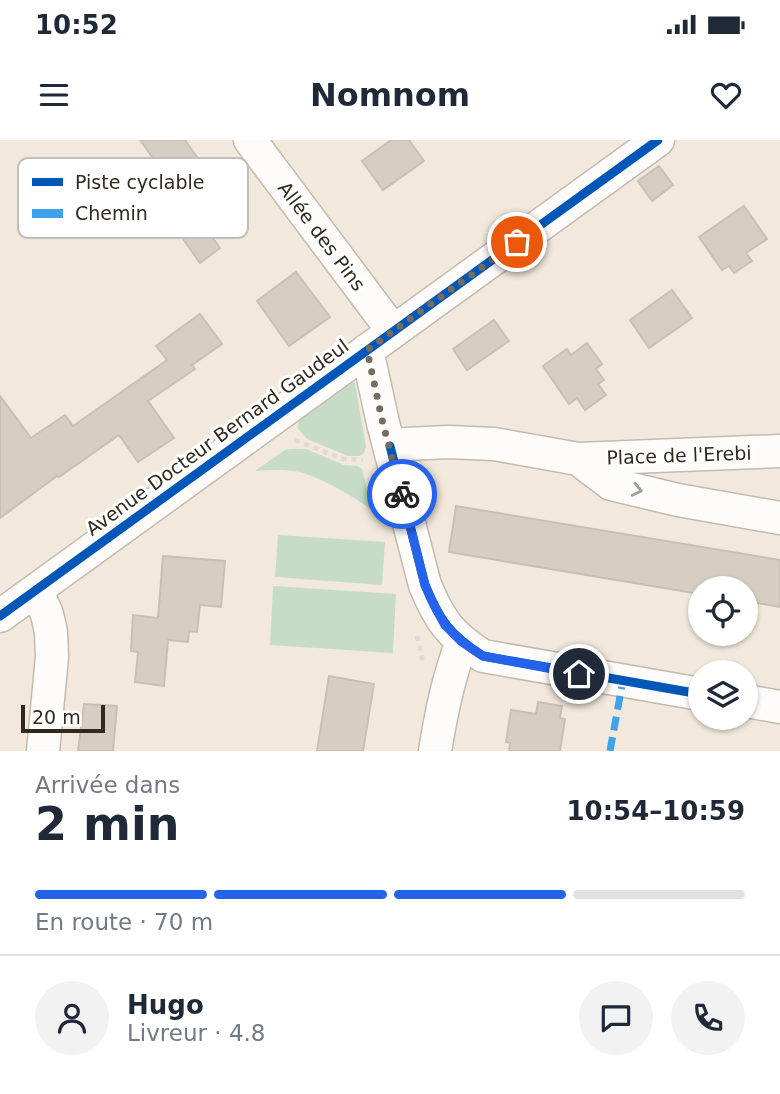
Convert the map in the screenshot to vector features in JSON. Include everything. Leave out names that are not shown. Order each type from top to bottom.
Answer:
[{"type":"street","name":"Allée des Pins","points":[[250,140],[393,331]]},
{"type":"street","name":"Avenue Docteur Bernard Gaudeul","points":[[0,616],[658,140]]},
{"type":"street","points":[[367,350],[383,424],[378,453],[425,585],[445,625],[462,642],[483,656],[688,692]]},
{"type":"street","name":"Place de l'Erebi","points":[[378,453],[406,444],[448,442],[494,444],[579,459],[780,451]]},
{"type":"street","name":"Place de l'Erebi","points":[[579,459],[611,484],[678,500],[780,518]]},
{"type":"street","points":[[36,590],[47,614],[51,632],[52,657],[43,751]]},
{"type":"street","points":[[435,751],[450,674],[462,642]]},
{"type":"street","points":[[758,703],[780,707]]},
{"type":"path","points":[[285,446],[295,440],[343,459],[378,453]]},
{"type":"path","points":[[416,632],[425,671]]},
{"type":"green space","points":[[351,381],[355,383],[366,447],[364,453],[359,456],[348,456],[307,439],[298,428],[299,416]]},
{"type":"green space","points":[[306,449],[344,465],[362,469],[372,510],[337,488],[299,472],[255,471],[285,450]]},
{"type":"green space","points":[[278,535],[385,542],[382,585],[275,577]]},
{"type":"green space","points":[[273,586],[396,594],[393,653],[270,645]]},
{"type":"building","points":[[140,140],[185,140],[198,158],[153,158]]},
{"type":"building","points":[[391,140],[409,140],[424,161],[383,190],[362,161]]},
{"type":"building","points":[[659,166],[673,185],[652,201],[638,181]]},
{"type":"building","points":[[744,206],[767,239],[746,253],[752,261],[734,273],[729,266],[722,270],[699,237]]},
{"type":"building","points":[[182,238],[213,238],[220,248],[200,263]]},
{"type":"building","points":[[296,272],[330,317],[289,346],[257,301]]},
{"type":"building","points":[[672,290],[692,318],[649,348],[630,320]]},
{"type":"building","points":[[200,314],[222,344],[192,365],[195,369],[148,401],[174,438],[138,462],[119,435],[0,518],[0,396],[31,438],[65,415],[73,426],[167,360],[156,346]]},
{"type":"building","points":[[494,320],[509,341],[467,370],[453,349]]},
{"type":"building","points":[[587,343],[602,364],[596,369],[604,380],[598,384],[606,395],[585,410],[577,398],[569,404],[543,366],[567,349],[571,355]]},
{"type":"building","points":[[456,506],[780,560],[780,607],[758,603],[758,576],[688,576],[688,592],[449,552]]},
{"type":"building","points":[[163,556],[225,561],[221,607],[200,605],[197,632],[189,631],[188,642],[168,640],[164,686],[135,682],[138,652],[131,651],[133,615],[158,618]]},
{"type":"building","points":[[329,676],[374,684],[363,751],[317,751]]},
{"type":"building","points":[[538,702],[562,706],[560,718],[565,719],[560,751],[509,751],[510,743],[506,742],[511,710],[536,714]]},
{"type":"building","points":[[84,704],[117,706],[113,751],[78,751]]},
{"type":"marked path","points":[[610,751],[623,680]]},
{"type":"cycle path","points":[[0,616],[658,140]]},
{"type":"cycle path","points":[[390,446],[425,585],[441,618],[462,641],[483,656],[688,692]]},
{"type":"way so far","points":[[402,494],[367,350],[517,242]]},
{"type":"route","points":[[402,494],[425,585],[445,625],[462,642],[483,656],[579,674]]}]
